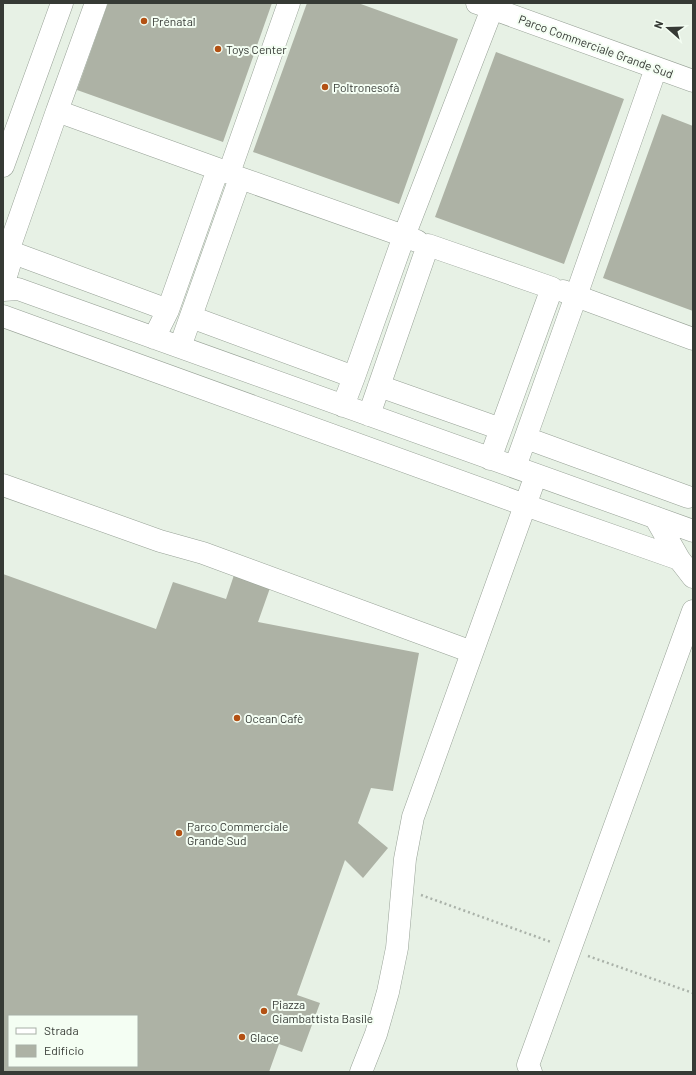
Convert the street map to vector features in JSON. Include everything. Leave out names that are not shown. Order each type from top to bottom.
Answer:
[{"type":"street","points":[[3,166],[62,3]]},
{"type":"street","points":[[96,3],[8,251],[168,310]]},
{"type":"street","points":[[180,347],[191,317],[229,174],[289,3]]},
{"type":"street","points":[[343,406],[484,6]]},
{"type":"street","name":"Parco Commerciale Grande Sud","points":[[484,6],[693,81]]},
{"type":"street","points":[[515,467],[656,68]]},
{"type":"street","points":[[57,111],[229,174],[576,296],[693,339]]},
{"type":"street","points":[[154,338],[229,174]]},
{"type":"street","points":[[368,415],[428,245]]},
{"type":"street","points":[[13,253],[11,284],[39,313],[49,333]]},
{"type":"street","points":[[11,284],[154,338],[686,528],[691,491],[526,438]]},
{"type":"street","points":[[490,458],[552,288]]},
{"type":"street","points":[[3,316],[525,505],[679,559]]},
{"type":"street","points":[[191,317],[354,378]]},
{"type":"street","points":[[253,407],[285,385]]},
{"type":"street","points":[[379,386],[501,429]]},
{"type":"street","points":[[362,1072],[376,1034],[388,992],[397,948],[405,859],[413,817],[536,475]]},
{"type":"street","points":[[3,485],[160,541],[203,553],[472,652]]},
{"type":"street","points":[[655,517],[679,559],[693,577]]},
{"type":"street","points":[[524,1070],[570,949],[693,611]]},
{"type":"path","points":[[402,888],[693,993]]},
{"type":"building","points":[[108,3],[272,3],[223,142],[77,90]]},
{"type":"building","points":[[307,3],[358,3],[458,39],[399,204],[253,152]]},
{"type":"building","points":[[496,52],[624,99],[564,264],[435,217]]},
{"type":"building","points":[[662,114],[693,126],[693,311],[603,278]]},
{"type":"building","name":"Parco Commerciale Grande Sud","points":[[3,574],[156,629],[173,582],[226,599],[234,575],[270,588],[258,622],[419,653],[393,791],[371,788],[358,823],[388,848],[363,878],[345,860],[297,995],[320,1003],[302,1052],[279,1044],[269,1072],[3,1072]]},
{"type":"place","name":"Prénatal","points":[[144,21]]},
{"type":"place","name":"Toys Center","points":[[218,49]]},
{"type":"place","name":"Poltronesofà","points":[[325,87]]},
{"type":"place","name":"Ocean Cafè","points":[[237,718]]},
{"type":"place","name":"Parco Commerciale Grande Sud","points":[[179,833]]},
{"type":"place","name":"Piazza Giambattista Basile","points":[[264,1011]]},
{"type":"place","name":"Glace","points":[[242,1037]]}]
